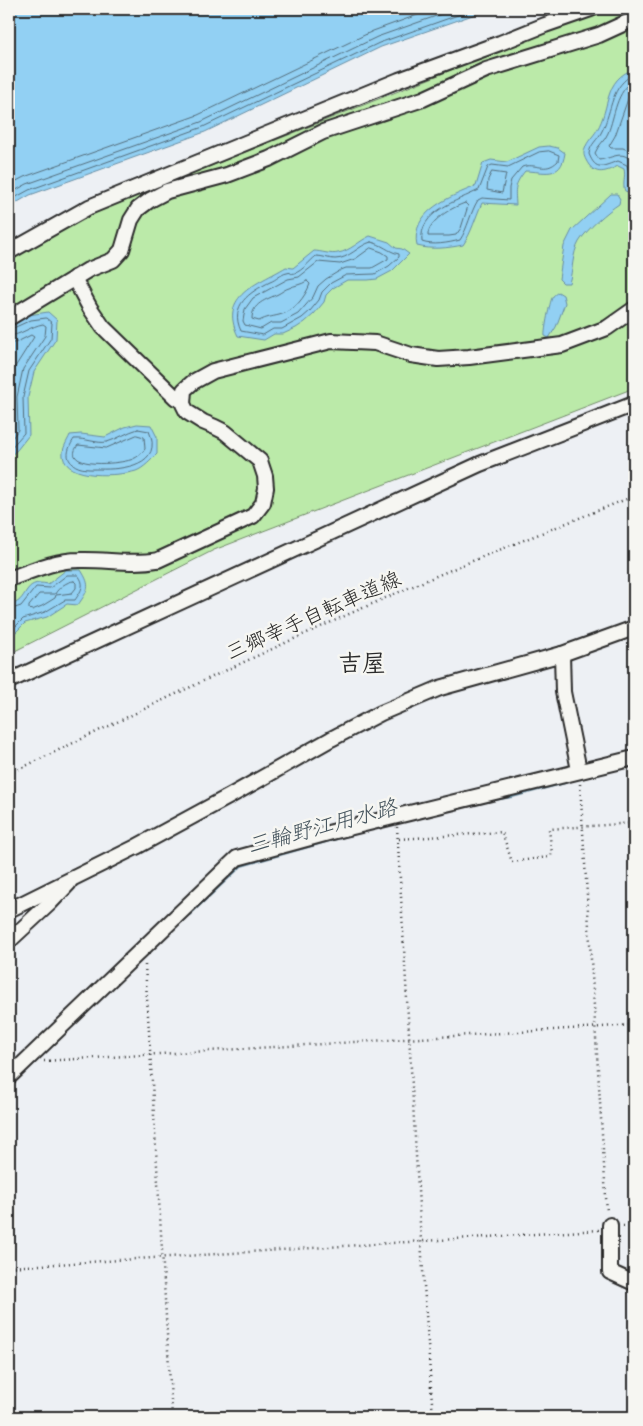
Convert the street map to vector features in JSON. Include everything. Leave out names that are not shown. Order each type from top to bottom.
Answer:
[{"type":"street","points":[[9,252],[89,206],[400,80],[500,43],[545,24],[591,9]]},
{"type":"street","points":[[9,318],[88,270],[113,260],[122,250],[134,215],[150,200],[167,191],[227,175],[269,159],[333,129],[423,99],[486,70],[598,34],[634,19]]},
{"type":"street","points":[[122,194],[129,212],[134,215]]},
{"type":"street","points":[[74,278],[90,308],[103,327],[176,398],[183,398]]},
{"type":"street","points":[[9,579],[38,568],[64,562],[80,560],[144,563],[158,560],[252,516],[263,503],[266,488],[265,476],[260,461],[225,432],[203,422],[188,412],[183,404],[184,390],[193,382],[213,371],[330,341],[366,342],[385,345],[411,355],[438,359],[562,345],[607,328],[634,309]]},
{"type":"street","points":[[9,681],[166,607],[480,464],[634,404]]},
{"type":"street","points":[[9,910],[168,830],[339,734],[381,713],[440,688],[562,654],[633,630]]},
{"type":"street","points":[[562,654],[563,692],[580,770]]},
{"type":"street","points":[[9,1077],[238,858],[580,770],[634,758]]},
{"type":"street","points":[[9,941],[50,904],[74,878]]},
{"type":"street","points":[[610,1227],[610,1272],[634,1283]]},
{"type":"path","name":"三郷幸手自転車道線","points":[[9,774],[171,696],[338,619],[442,574],[634,496]]},
{"type":"path","points":[[9,1267],[610,1227],[608,1225],[580,770]]},
{"type":"path","points":[[396,817],[399,839],[421,1241],[433,1417]]},
{"type":"path","points":[[399,839],[502,832],[512,862],[548,857],[552,854],[549,829],[634,823]]},
{"type":"path","points":[[144,946],[172,1417]]},
{"type":"path","points":[[24,1063],[634,1025]]},
{"type":"green space","points":[[604,9],[634,9],[634,388],[214,550],[9,654],[9,260],[103,209]]},
{"type":"water","points":[[9,9],[490,9],[381,47],[205,132],[30,195],[9,207]]},
{"type":"water","points":[[634,69],[634,192],[631,193],[625,191],[624,188],[624,169],[618,166],[600,172],[596,171],[592,169],[585,159],[584,150],[601,121],[612,87],[624,74]]},
{"type":"water","points":[[549,146],[558,148],[565,153],[563,162],[556,171],[525,171],[516,187],[516,205],[482,203],[463,245],[440,248],[417,246],[416,234],[420,223],[426,215],[444,201],[476,186],[483,163],[491,160],[507,162],[539,147]]},
{"type":"water","points":[[611,194],[617,194],[620,199],[619,204],[582,237],[575,252],[569,283],[563,283],[559,279],[564,246],[572,230]]},
{"type":"water","points":[[370,236],[389,242],[396,248],[402,249],[409,254],[392,271],[377,279],[347,280],[333,288],[326,295],[324,302],[314,314],[296,328],[283,334],[274,334],[264,340],[238,336],[233,322],[233,310],[244,292],[253,285],[286,267],[293,268],[314,251],[332,254],[342,252]]},
{"type":"water","points":[[558,292],[563,295],[565,303],[556,327],[549,338],[545,336],[547,317],[552,298]]},
{"type":"water","points":[[48,312],[57,320],[56,339],[34,372],[28,397],[29,435],[9,457],[9,326],[29,315]]},
{"type":"water","points":[[137,424],[151,425],[157,437],[157,454],[139,470],[106,475],[83,473],[66,464],[63,453],[70,435],[81,434],[105,437],[125,427]]},
{"type":"water","points":[[66,570],[81,570],[87,581],[86,592],[78,605],[67,604],[47,617],[25,623],[9,639],[9,605],[20,600],[33,584],[48,584]]},
{"type":"waterway","name":"三輪野江用水路","points":[[494,799],[565,782]]},
{"type":"waterway","name":"三輪野江用水路","points":[[189,914],[241,865],[358,832]]},
{"type":"district","name":"吉屋","points":[[362,662]]}]
